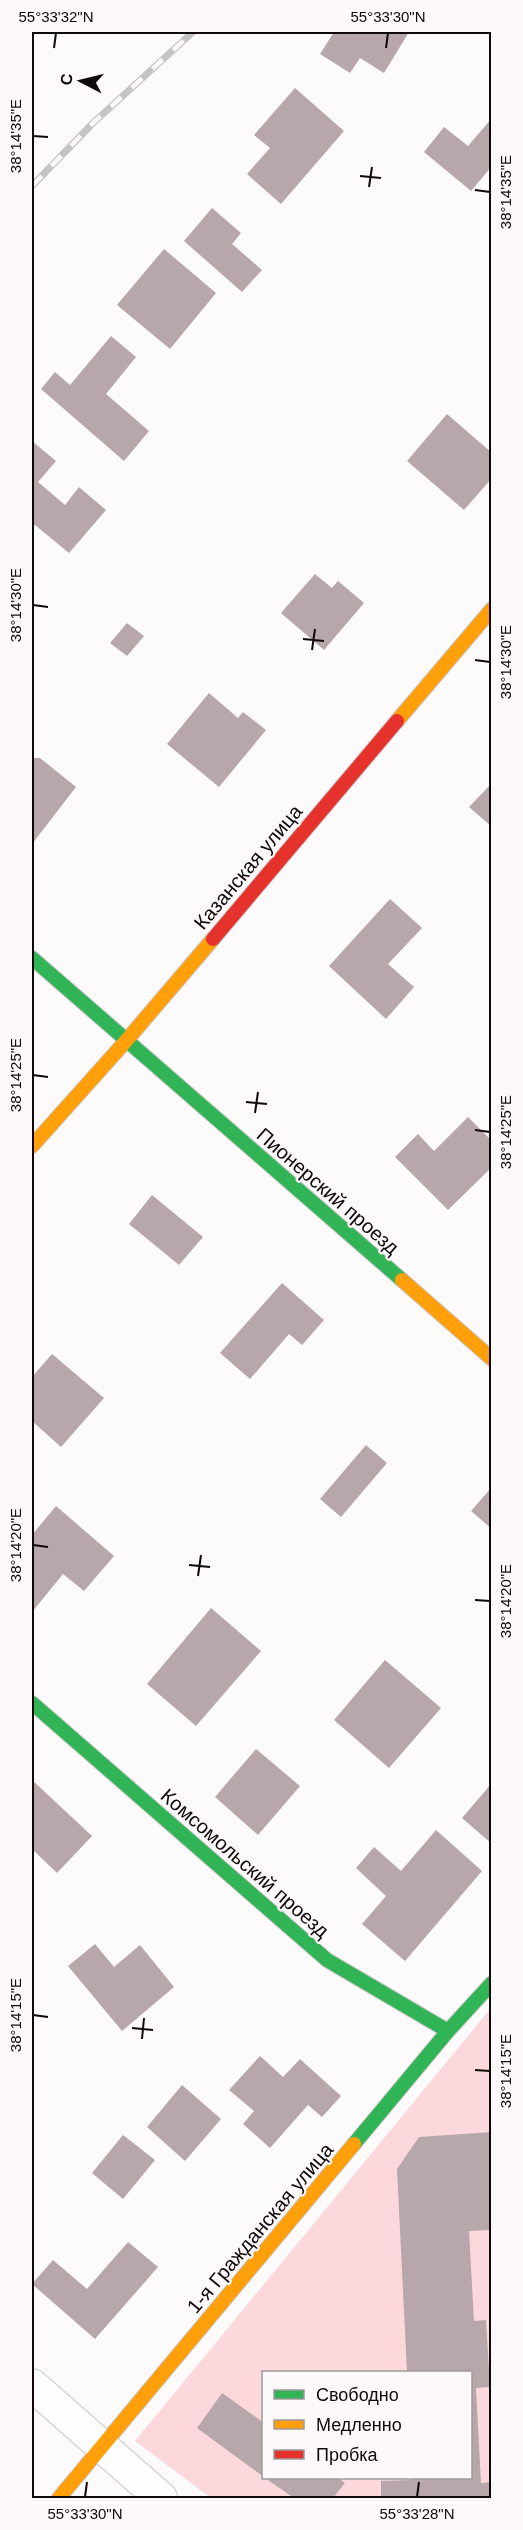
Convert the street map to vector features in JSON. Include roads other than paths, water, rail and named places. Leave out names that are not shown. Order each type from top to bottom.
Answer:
[{"type":"street","name":"Казанская улица","points":[[32,1146],[126,1041],[492,609]]},
{"type":"street","name":"Пионерский проезд","points":[[32,958],[492,1359]]},
{"type":"street","name":"Комсомольский проезд","points":[[32,1703],[327,1960],[448,2031]]},
{"type":"street","name":"1-я Гражданская улица","points":[[59,2499],[448,2031],[492,1983]]},
{"type":"street","points":[[32,2385],[161,2499]]},
{"type":"railway","points":[[32,186],[93,123],[193,32]]}]
